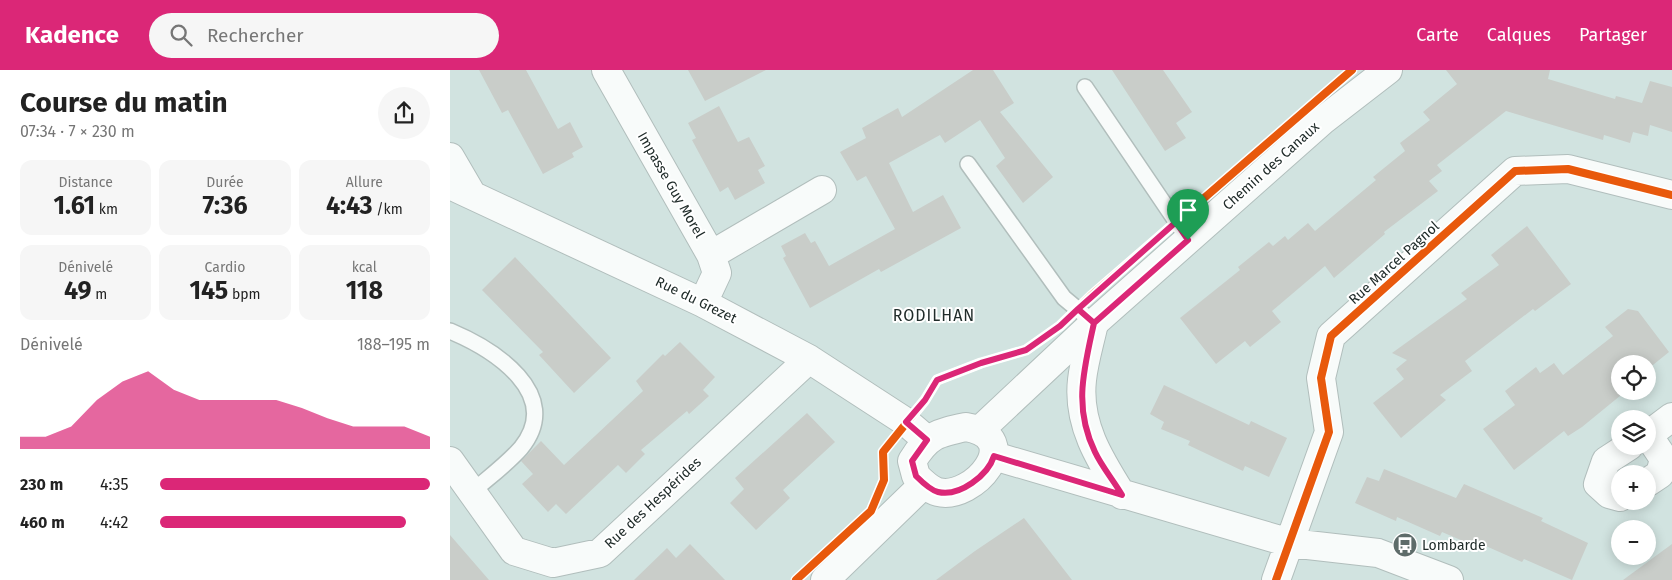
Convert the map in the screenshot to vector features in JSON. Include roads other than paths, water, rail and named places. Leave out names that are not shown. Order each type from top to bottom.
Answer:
[{"type":"street","name":"Impasse Guy Morel","points":[[606,70],[711,254],[717,273],[703,302]]},
{"type":"street","name":"Chemin des Canaux","points":[[981,429],[1094,323],[1322,121],[1388,70]]},
{"type":"street","points":[[450,157],[460,189]]},
{"type":"street","name":"Rue Marcel Pagnol","points":[[1276,580],[1329,432],[1321,378],[1331,336],[1515,171],[1568,169],[1672,195]]},
{"type":"street","name":"Rue du Grezet","points":[[460,189],[703,302],[809,359],[906,422],[927,440]]},
{"type":"street","points":[[711,254],[822,190]]},
{"type":"street","points":[[1094,323],[1082,381],[1082,415],[1095,452],[1122,495]]},
{"type":"street","name":"Rue des Hespérides","points":[[450,461],[514,551],[553,563],[600,553],[809,359]]},
{"type":"street","points":[[1656,429],[1672,417]]},
{"type":"street","points":[[966,426],[981,429],[992,442],[994,456],[990,466],[973,482],[952,492],[938,492],[924,484],[916,476],[912,461],[927,440],[937,433],[966,426]]},
{"type":"street","points":[[1656,447],[1664,459],[1660,474],[1656,477]]},
{"type":"street","points":[[1611,495],[1598,484],[1606,461],[1615,455]]},
{"type":"street","points":[[994,456],[1290,543],[1378,553],[1449,580]]},
{"type":"street","points":[[825,580],[924,484]]},
{"type":"lane","points":[[1085,87],[1188,240]]},
{"type":"lane","points":[[968,164],[1064,298],[1094,323]]},
{"type":"lane","points":[[450,331],[475,342],[511,366],[533,397],[535,422],[521,447],[472,492]]},
{"type":"place","name":"Lombarde","points":[[1405,545]]},
{"type":"district","name":"RODILHAN","points":[[934,315]]}]
